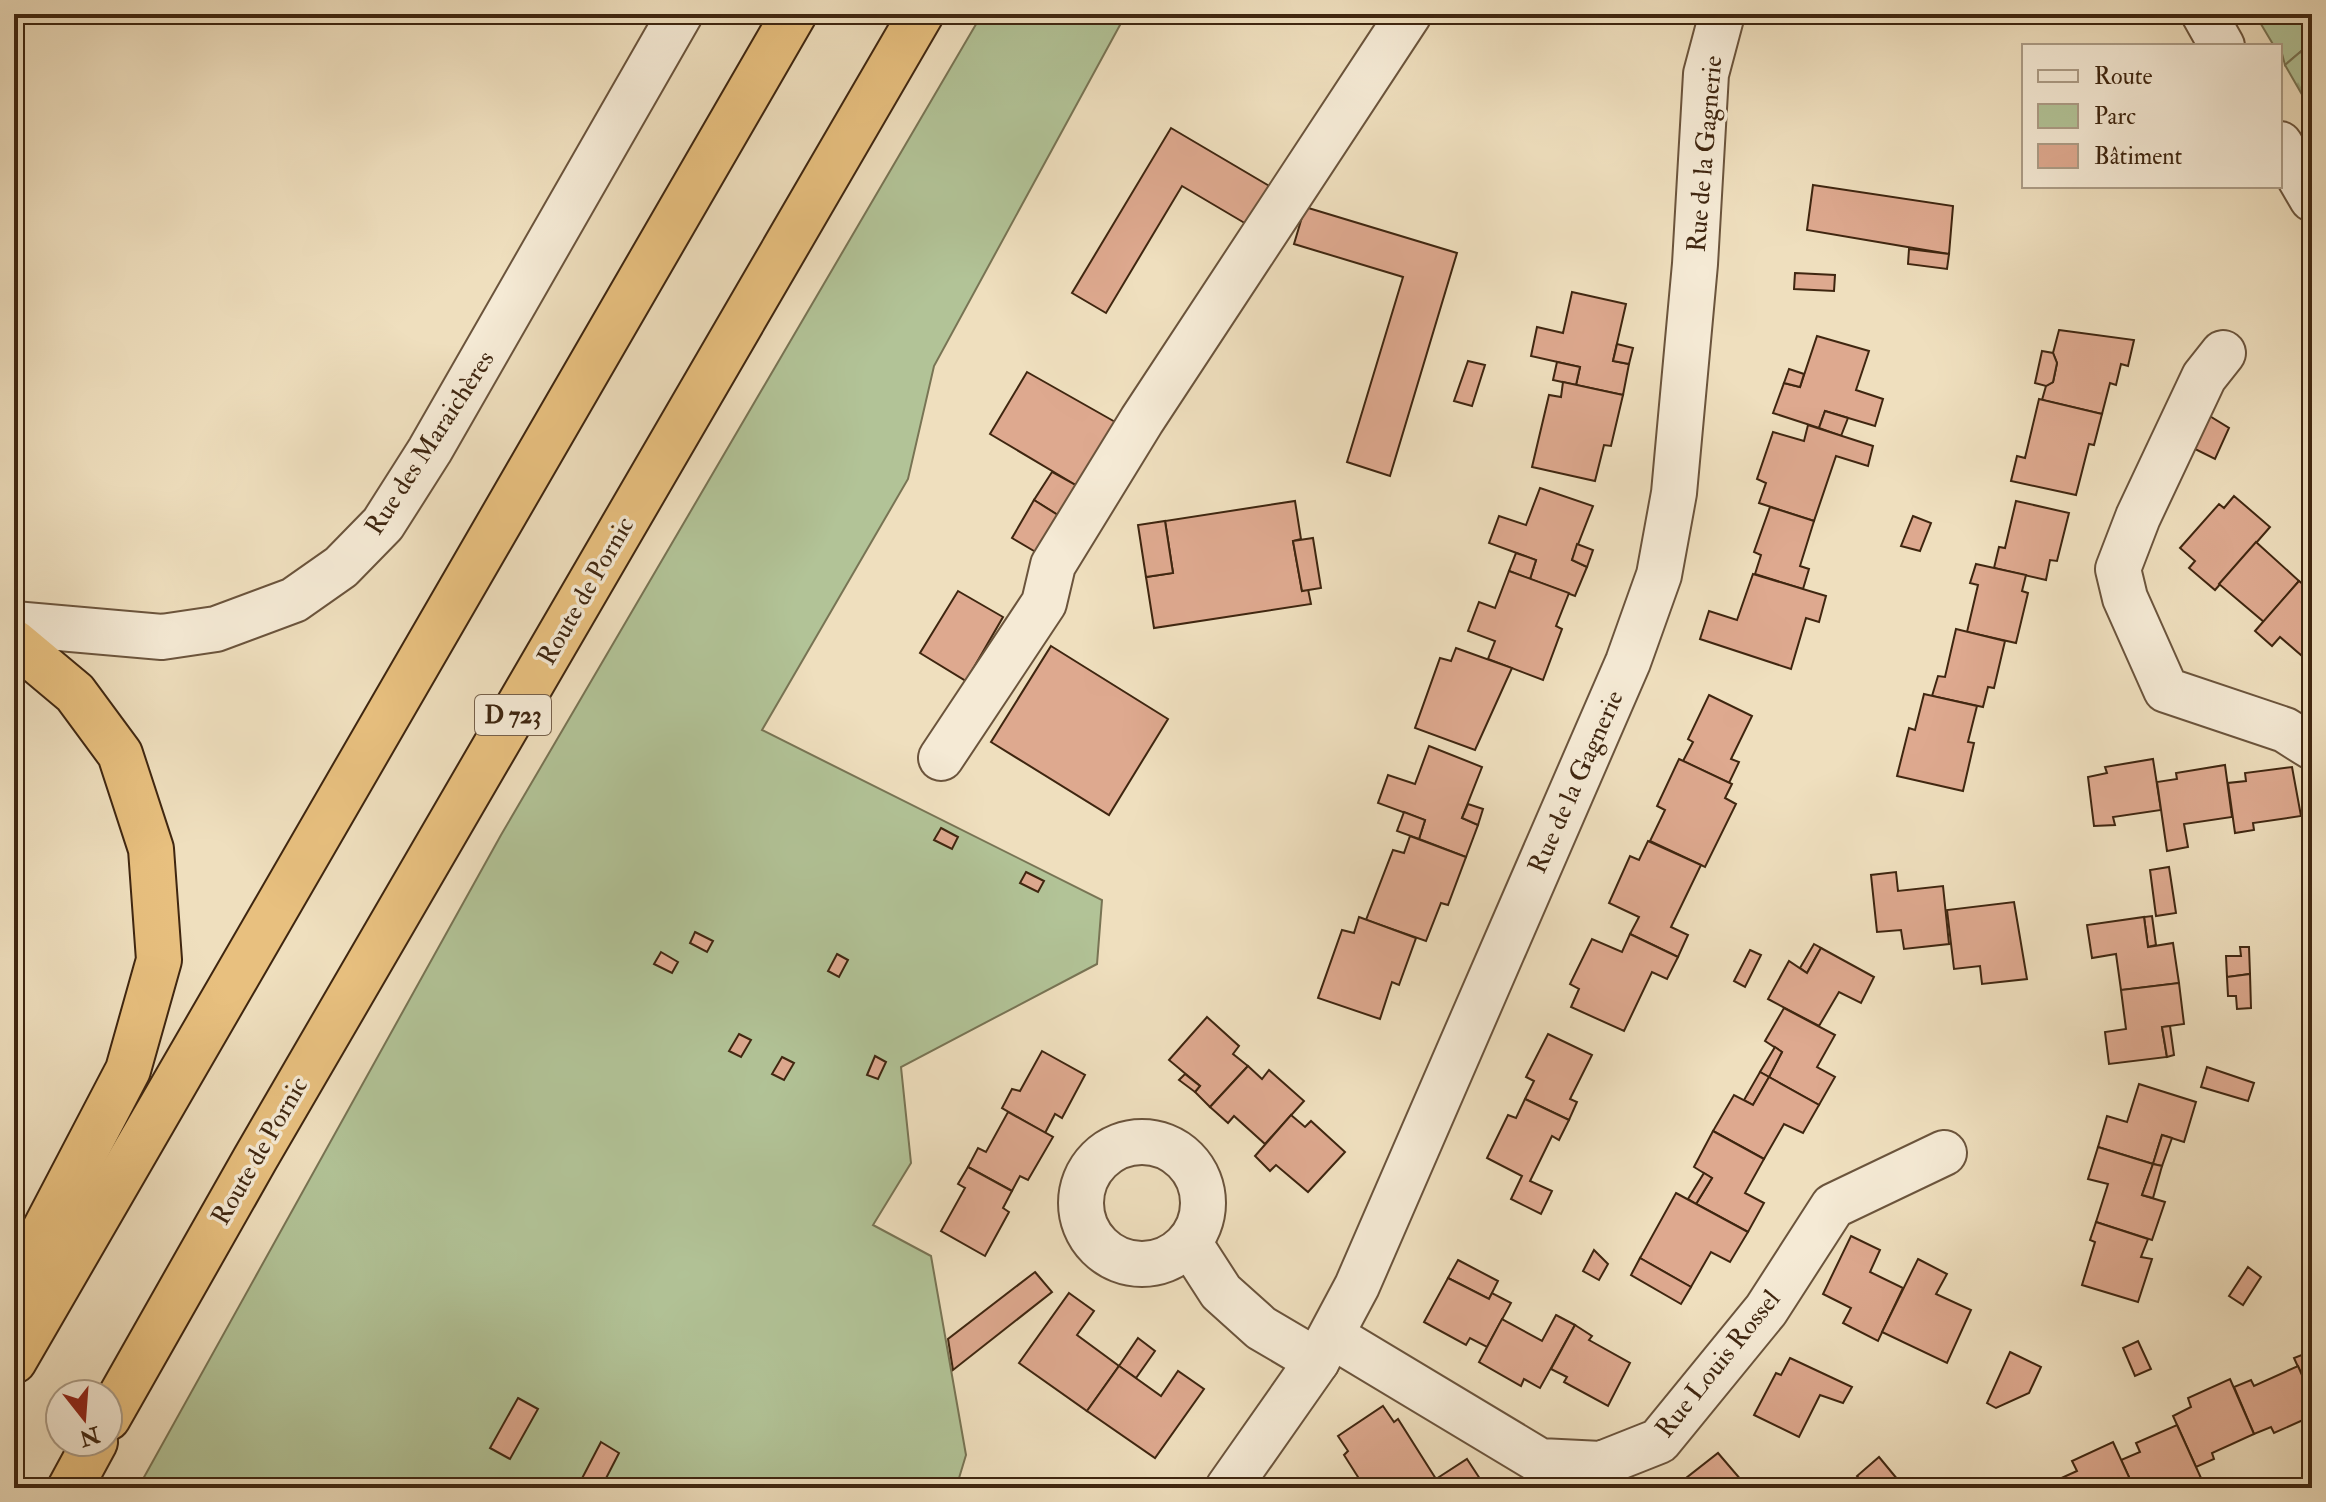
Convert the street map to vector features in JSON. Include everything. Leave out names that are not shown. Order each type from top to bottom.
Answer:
[{"type":"highway","points":[[14,1361],[794,14]]},
{"type":"highway","name":"Route de Pornic","points":[[124,1390],[921,14]]},
{"type":"highway","points":[[14,642],[75,693],[120,754],[151,849],[159,960],[128,1070],[14,1288]]},
{"type":"highway","points":[[70,1488],[86,1458]]},
{"type":"street","name":"Rue des Maraichères","points":[[14,624],[162,637],[216,629],[294,600],[341,567],[383,524],[430,450],[680,14]]},
{"type":"street","points":[[941,758],[1044,603],[1053,565],[1142,420],[1409,14]]},
{"type":"street","points":[[2204,14],[2221,44]]},
{"type":"street","name":"Rue de la Gagnerie","points":[[1228,1488],[1324,1348],[1622,676],[1659,575],[1674,493],[1695,264],[1706,74],[1715,15]]},
{"type":"street","points":[[2282,147],[2312,199]]},
{"type":"street","points":[[2223,353],[2204,377],[2138,517],[2118,569],[2125,598],[2166,690],[2285,730],[2312,747]]},
{"type":"street","name":"Rue Louis Rossel","points":[[1190,1244],[1221,1292],[1261,1328],[1324,1348],[1540,1461],[1601,1464],[1659,1441],[1766,1310],[1833,1206],[1944,1153]]},
{"type":"green space","points":[[982,14],[1126,14],[934,366],[908,479],[762,730],[1102,900],[1097,964],[901,1067],[911,1163],[873,1225],[931,1256],[966,1455],[956,1488],[138,1488],[501,835]]},
{"type":"green space","points":[[2255,14],[2302,14],[2312,33],[2312,42],[2285,65],[2282,44],[2273,44]]},
{"type":"green space","points":[[2312,42],[2312,112],[2285,65]]},
{"type":"building","points":[[1171,128],[1271,187],[1248,225],[1182,186],[1106,313],[1072,293]]},
{"type":"building","points":[[1813,185],[1953,206],[1949,254],[1807,230]]},
{"type":"building","points":[[1305,207],[1457,253],[1390,476],[1347,462],[1403,277],[1294,244]]},
{"type":"building","points":[[1909,249],[1949,254],[1947,269],[1908,264]]},
{"type":"building","points":[[1795,273],[1835,275],[1834,291],[1794,289]]},
{"type":"building","points":[[1572,292],[1626,304],[1613,361],[1629,364],[1623,395],[1576,385],[1580,367],[1531,356],[1537,327],[1563,333]]},
{"type":"building","points":[[2059,330],[2134,340],[2128,366],[2121,364],[2116,385],[2110,383],[2102,414],[2042,400],[2046,386],[2053,382],[2057,363],[2053,353]]},
{"type":"building","points":[[1817,336],[1869,351],[1856,390],[1883,399],[1875,426],[1825,411],[1819,428],[1773,413],[1784,383],[1800,387]]},
{"type":"building","points":[[1617,344],[1633,348],[1629,364],[1613,361]]},
{"type":"building","points":[[2042,351],[2053,353],[2057,363],[2053,382],[2046,386],[2035,383]]},
{"type":"building","points":[[1468,361],[1485,365],[1472,406],[1454,401]]},
{"type":"building","points":[[1557,362],[1580,367],[1576,385],[1553,380]]},
{"type":"building","points":[[1789,369],[1804,374],[1800,387],[1784,383]]},
{"type":"building","points":[[1027,372],[1117,423],[1079,487],[990,434]]},
{"type":"building","points":[[1563,382],[1623,395],[1611,446],[1604,445],[1595,481],[1532,467],[1549,395],[1561,397]]},
{"type":"building","points":[[2039,399],[2102,414],[2094,445],[2089,444],[2076,495],[2011,481],[2017,456],[2025,458]]},
{"type":"building","points":[[1825,411],[1848,418],[1841,436],[1819,428]]},
{"type":"building","points":[[2208,415],[2229,428],[2215,459],[2193,448]]},
{"type":"building","points":[[1808,425],[1873,446],[1868,466],[1836,456],[1814,521],[1759,503],[1766,483],[1757,479],[1773,432],[1804,441]]},
{"type":"building","points":[[1052,472],[1079,487],[1061,517],[1034,500]]},
{"type":"building","points":[[1540,488],[1593,506],[1572,560],[1587,567],[1575,596],[1530,579],[1536,560],[1489,543],[1499,516],[1526,525]]},
{"type":"building","points":[[2234,496],[2270,527],[2215,590],[2189,568],[2195,561],[2180,548],[2219,504],[2224,508]]},
{"type":"building","points":[[1034,500],[1061,517],[1039,554],[1012,538]]},
{"type":"building","points":[[1295,501],[1301,539],[1293,541],[1302,591],[1308,589],[1311,604],[1154,628],[1146,577],[1173,573],[1165,521]]},
{"type":"building","points":[[2016,501],[2069,513],[2057,561],[2050,560],[2046,580],[1994,568],[1999,547],[2005,548]]},
{"type":"building","points":[[1770,507],[1814,521],[1800,566],[1809,569],[1803,589],[1755,574],[1761,555],[1754,552]]},
{"type":"building","points":[[1913,516],[1931,523],[1920,551],[1901,546]]},
{"type":"building","points":[[1165,521],[1173,573],[1146,577],[1138,525]]},
{"type":"building","points":[[1313,538],[1321,588],[1302,591],[1293,541]]},
{"type":"building","points":[[2256,542],[2299,581],[2264,622],[2219,584]]},
{"type":"building","points":[[1577,544],[1593,550],[1587,567],[1572,560]]},
{"type":"building","points":[[1516,553],[1536,560],[1530,579],[1509,571]]},
{"type":"building","points":[[1976,564],[2026,575],[2022,591],[2028,593],[2016,643],[1967,632],[1978,585],[1970,583]]},
{"type":"building","points":[[1509,571],[1569,593],[1556,626],[1562,629],[1543,680],[1488,659],[1495,641],[1468,631],[1479,602],[1495,608]]},
{"type":"building","points":[[1753,574],[1826,596],[1819,622],[1806,618],[1791,669],[1700,639],[1709,611],[1737,620]]},
{"type":"building","points":[[2299,581],[2312,592],[2312,658],[2309,662],[2280,637],[2272,646],[2255,631]]},
{"type":"building","points":[[958,591],[1003,617],[966,681],[920,653]]},
{"type":"building","points":[[1956,629],[2005,641],[1994,688],[1988,687],[1983,707],[1932,696],[1938,676],[1945,677]]},
{"type":"building","points":[[1051,646],[1168,719],[1109,815],[991,742]]},
{"type":"building","points":[[1456,648],[1512,668],[1475,750],[1415,728],[1440,658],[1451,661]]},
{"type":"building","points":[[1924,694],[1977,706],[1968,742],[1974,743],[1963,791],[1897,776],[1909,728],[1915,730]]},
{"type":"building","points":[[1709,695],[1752,716],[1731,759],[1739,762],[1729,783],[1683,761],[1693,742],[1688,739]]},
{"type":"building","points":[[1429,746],[1482,767],[1462,818],[1478,825],[1466,857],[1419,839],[1425,820],[1378,803],[1388,775],[1415,784]]},
{"type":"building","points":[[1679,759],[1732,784],[1725,798],[1736,804],[1705,867],[1650,841],[1665,810],[1657,806]]},
{"type":"building","points":[[2153,759],[2161,810],[2113,817],[2115,825],[2094,826],[2088,777],[2107,773],[2105,767]]},
{"type":"building","points":[[2225,765],[2232,817],[2184,824],[2188,847],[2167,851],[2157,782],[2177,779],[2176,773]]},
{"type":"building","points":[[2292,767],[2301,816],[2253,823],[2254,830],[2235,833],[2228,783],[2246,781],[2245,773]]},
{"type":"building","points":[[1468,804],[1483,809],[1478,825],[1462,818]]},
{"type":"building","points":[[1404,812],[1425,820],[1419,839],[1397,831]]},
{"type":"building","points":[[941,828],[958,837],[952,849],[934,840]]},
{"type":"building","points":[[1410,836],[1466,857],[1448,905],[1441,903],[1426,941],[1366,920],[1393,850],[1404,853]]},
{"type":"building","points":[[1648,841],[1701,865],[1671,927],[1688,935],[1678,957],[1630,934],[1639,917],[1609,903],[1630,856],[1639,860]]},
{"type":"building","points":[[2169,867],[2176,913],[2156,916],[2150,870]]},
{"type":"building","points":[[1026,872],[1044,881],[1038,892],[1020,883]]},
{"type":"building","points":[[1896,872],[1898,891],[1943,886],[1949,944],[1904,949],[1901,930],[1877,932],[1871,875]]},
{"type":"building","points":[[2014,902],[2027,979],[1982,984],[1980,966],[1954,969],[1947,910]]},
{"type":"building","points":[[2152,916],[2156,945],[2148,947],[2144,917]]},
{"type":"building","points":[[1359,917],[1416,938],[1399,985],[1392,982],[1380,1019],[1318,998],[1342,930],[1354,933]]},
{"type":"building","points":[[2144,917],[2148,947],[2173,943],[2179,983],[2121,990],[2116,954],[2092,958],[2087,925]]},
{"type":"building","points":[[695,932],[713,941],[707,952],[690,943]]},
{"type":"building","points":[[1630,934],[1678,957],[1667,979],[1652,972],[1624,1031],[1571,1007],[1579,989],[1570,984],[1592,939],[1622,952]]},
{"type":"building","points":[[1814,944],[1821,948],[1807,973],[1800,968]]},
{"type":"building","points":[[2240,947],[2249,947],[2250,974],[2227,977],[2226,956],[2241,956]]},
{"type":"building","points":[[1821,948],[1874,977],[1861,1003],[1839,992],[1819,1026],[1768,999],[1789,961],[1807,973]]},
{"type":"building","points":[[1750,950],[1761,955],[1745,987],[1734,981]]},
{"type":"building","points":[[661,952],[678,962],[672,973],[654,964]]},
{"type":"building","points":[[837,954],[848,960],[839,977],[828,971]]},
{"type":"building","points":[[2250,974],[2251,1008],[2237,1009],[2236,996],[2228,996],[2227,977]]},
{"type":"building","points":[[2179,983],[2184,1024],[2162,1027],[2167,1057],[2109,1064],[2105,1032],[2126,1029],[2121,990]]},
{"type":"building","points":[[1784,1008],[1835,1035],[1817,1067],[1835,1077],[1819,1105],[1769,1077],[1782,1052],[1765,1041]]},
{"type":"building","points":[[1207,1017],[1239,1046],[1233,1054],[1248,1066],[1210,1107],[1195,1092],[1200,1086],[1169,1060]]},
{"type":"building","points":[[2170,1026],[2174,1055],[2167,1057],[2162,1027]]},
{"type":"building","points":[[739,1034],[751,1040],[741,1057],[729,1051]]},
{"type":"building","points":[[1548,1034],[1592,1055],[1570,1099],[1577,1102],[1569,1120],[1525,1099],[1534,1081],[1526,1077]]},
{"type":"building","points":[[1775,1047],[1782,1052],[1769,1077],[1760,1072]]},
{"type":"building","points":[[1042,1051],[1085,1075],[1062,1118],[1055,1114],[1045,1133],[1002,1108],[1012,1089],[1020,1091]]},
{"type":"building","points":[[875,1056],[886,1062],[878,1079],[867,1075]]},
{"type":"building","points":[[782,1057],[794,1063],[784,1080],[772,1074]]},
{"type":"building","points":[[1248,1066],[1262,1079],[1269,1070],[1304,1101],[1265,1144],[1234,1116],[1228,1123],[1210,1107]]},
{"type":"building","points":[[2207,1067],[2254,1083],[2248,1101],[2201,1087]]},
{"type":"building","points":[[1760,1072],[1769,1077],[1753,1105],[1744,1100]]},
{"type":"building","points":[[1185,1074],[1200,1086],[1195,1092],[1179,1080]]},
{"type":"building","points":[[1769,1077],[1819,1105],[1803,1133],[1784,1124],[1764,1159],[1713,1131],[1734,1095],[1753,1105]]},
{"type":"building","points":[[2139,1084],[2196,1102],[2184,1142],[2162,1135],[2153,1164],[2098,1147],[2107,1116],[2127,1122]]},
{"type":"building","points":[[1525,1099],[1569,1120],[1559,1140],[1552,1136],[1530,1181],[1552,1191],[1541,1214],[1511,1199],[1522,1176],[1487,1158],[1508,1115],[1516,1118]]},
{"type":"building","points":[[1008,1112],[1053,1137],[1028,1180],[1020,1176],[1012,1191],[968,1167],[978,1148],[986,1152]]},
{"type":"building","points":[[1291,1115],[1305,1127],[1311,1121],[1345,1152],[1308,1192],[1276,1165],[1270,1171],[1255,1156]]},
{"type":"building","points":[[1713,1131],[1764,1159],[1745,1193],[1764,1203],[1748,1232],[1696,1204],[1712,1178],[1694,1167]]},
{"type":"building","points":[[2162,1135],[2172,1138],[2162,1166],[2153,1164]]},
{"type":"building","points":[[2098,1147],[2153,1164],[2142,1195],[2165,1202],[2152,1240],[2096,1222],[2108,1184],[2088,1179]]},
{"type":"building","points":[[2153,1164],[2162,1166],[2153,1198],[2142,1195]]},
{"type":"building","points":[[968,1167],[1012,1191],[1003,1208],[1009,1212],[985,1256],[941,1231],[965,1188],[958,1184]]},
{"type":"building","points":[[1704,1173],[1712,1178],[1696,1204],[1688,1199]]},
{"type":"building","points":[[1676,1193],[1748,1232],[1730,1262],[1711,1252],[1691,1287],[1640,1258]]},
{"type":"building","points":[[2096,1222],[2148,1239],[2141,1257],[2152,1259],[2138,1302],[2082,1285],[2095,1242],[2090,1240]]},
{"type":"building","points":[[1851,1236],[1880,1250],[1870,1272],[1903,1288],[1878,1341],[1843,1323],[1851,1308],[1823,1294]]},
{"type":"building","points":[[1594,1250],[1608,1264],[1599,1280],[1583,1271]]},
{"type":"building","points":[[1640,1258],[1691,1287],[1681,1304],[1631,1275]]},
{"type":"building","points":[[1918,1259],[1947,1274],[1936,1294],[1971,1310],[1947,1363],[1882,1332]]},
{"type":"building","points":[[1458,1260],[1498,1281],[1489,1299],[1448,1278]]},
{"type":"building","points":[[2248,1267],[2261,1277],[2243,1305],[2229,1296]]},
{"type":"building","points":[[1035,1272],[1052,1292],[953,1370],[948,1339]]},
{"type":"building","points":[[1448,1278],[1489,1299],[1492,1293],[1511,1303],[1487,1347],[1470,1338],[1466,1345],[1424,1322]]},
{"type":"building","points":[[1069,1293],[1094,1311],[1077,1335],[1119,1366],[1087,1411],[1019,1363]]},
{"type":"building","points":[[1556,1315],[1575,1325],[1540,1388],[1524,1379],[1521,1386],[1479,1362],[1502,1319],[1542,1341]]},
{"type":"building","points":[[1575,1325],[1592,1336],[1589,1340],[1630,1363],[1608,1406],[1564,1382],[1567,1377],[1551,1369]]},
{"type":"building","points":[[1138,1338],[1155,1351],[1136,1378],[1119,1366]]},
{"type":"building","points":[[2138,1341],[2151,1369],[2135,1376],[2123,1348]]},
{"type":"building","points":[[2312,1351],[2312,1398],[2294,1358]]},
{"type":"building","points":[[2010,1352],[2041,1367],[2029,1393],[1996,1408],[1987,1403]]},
{"type":"building","points":[[1790,1358],[1852,1387],[1843,1403],[1820,1395],[1799,1437],[1754,1415],[1776,1373],[1781,1375]]},
{"type":"building","points":[[1119,1366],[1161,1396],[1178,1371],[1204,1389],[1155,1458],[1087,1411]]},
{"type":"building","points":[[2298,1366],[2312,1398],[2312,1416],[2274,1433],[2271,1427],[2254,1434],[2234,1387],[2251,1380],[2254,1386]]},
{"type":"building","points":[[2230,1379],[2254,1434],[2212,1453],[2214,1459],[2196,1467],[2173,1416],[2191,1407],[2188,1398]]},
{"type":"building","points":[[518,1398],[538,1409],[510,1459],[490,1448]]},
{"type":"building","points":[[1383,1406],[1394,1422],[1398,1419],[1436,1479],[1423,1488],[1365,1488],[1344,1455],[1348,1451],[1338,1436]]},
{"type":"building","points":[[2177,1425],[2201,1478],[2178,1488],[2134,1488],[2121,1460],[2140,1452],[2136,1443]]},
{"type":"building","points":[[601,1442],[619,1453],[601,1488],[577,1488]]},
{"type":"building","points":[[2113,1442],[2134,1488],[2061,1488],[2057,1480],[2077,1471],[2072,1461]]},
{"type":"building","points":[[1718,1453],[1748,1488],[1686,1488],[1681,1482]]},
{"type":"building","points":[[1879,1457],[1898,1480],[1889,1488],[1867,1488],[1857,1476]]},
{"type":"building","points":[[1467,1459],[1486,1488],[1423,1488],[1436,1479]]}]
